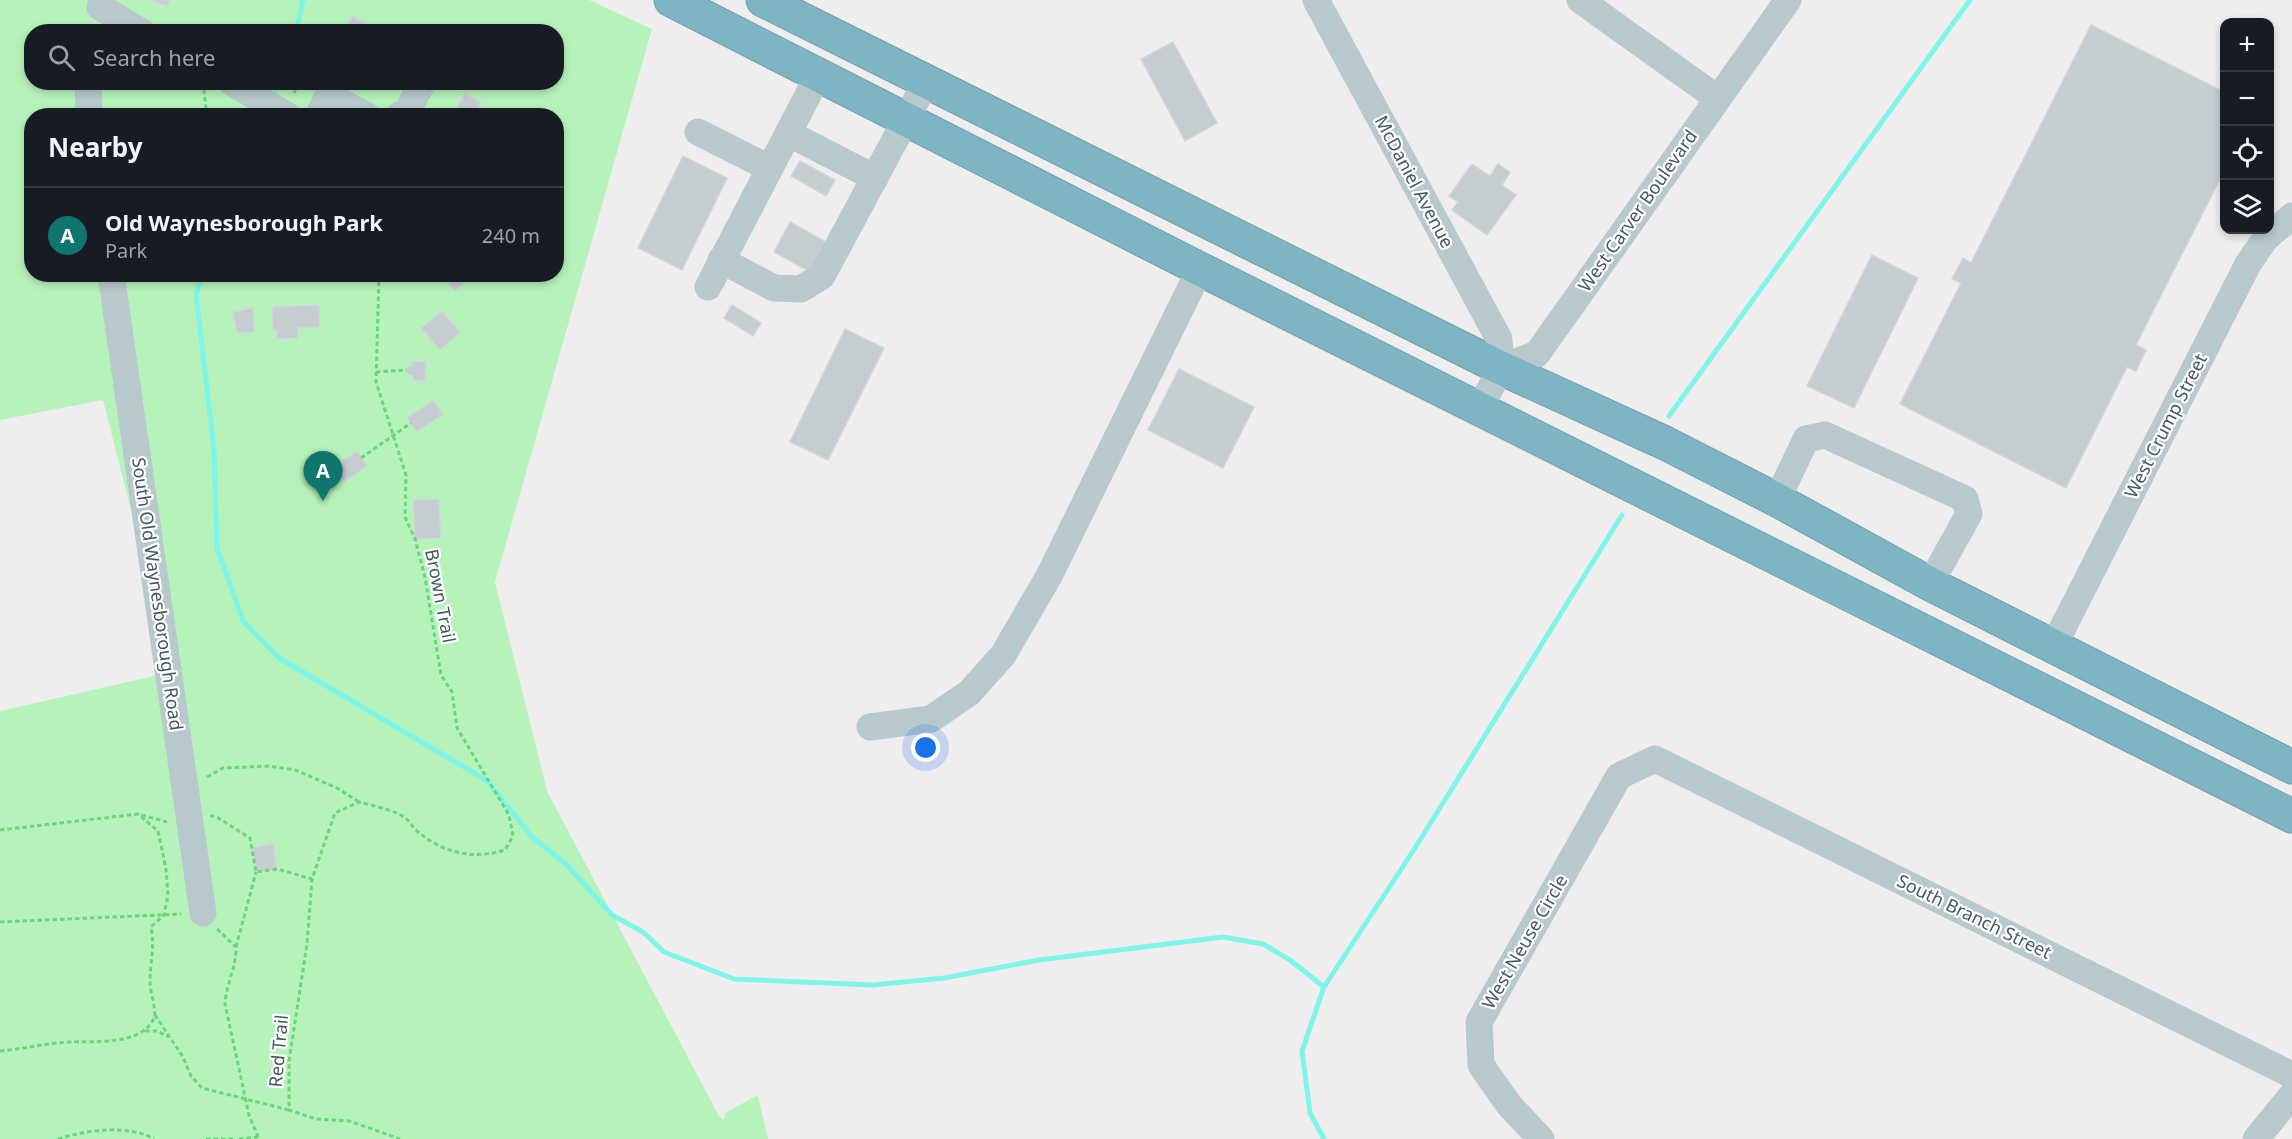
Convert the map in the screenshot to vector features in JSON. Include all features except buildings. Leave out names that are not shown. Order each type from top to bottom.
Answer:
[{"type":"highway","points":[[671,0],[1200,269],[2292,816]]},
{"type":"highway","points":[[764,0],[1501,368],[1665,444],[1777,500],[1930,584],[2292,767]]},
{"type":"street","name":"McDaniel Avenue","points":[[1316,0],[1499,339],[1501,368]]},
{"type":"street","points":[[1580,0],[1716,98]]},
{"type":"street","name":"West Carver Boulevard","points":[[1501,368],[1537,354],[1716,98],[1788,0]]},
{"type":"street","points":[[99,13],[124,24]]},
{"type":"street","points":[[708,287],[819,74]]},
{"type":"street","points":[[721,260],[774,288],[801,289],[822,276],[926,82]]},
{"type":"street","points":[[88,90],[89,108]]},
{"type":"street","points":[[244,90],[275,108]]},
{"type":"street","points":[[409,108],[419,90]]},
{"type":"street","points":[[322,108],[328,95],[352,108]]},
{"type":"street","points":[[698,132],[769,168]]},
{"type":"street","points":[[788,133],[875,178]]},
{"type":"street","name":"West Crump Street","points":[[2053,647],[2248,264],[2266,238],[2292,216]]},
{"type":"street","points":[[870,727],[931,718],[969,693],[1003,655],[1049,576],[1200,269]]},
{"type":"street","name":"South Old Waynesborough Road","points":[[112,282],[205,814],[203,913]]},
{"type":"street","points":[[1480,408],[1501,368]]},
{"type":"street","points":[[1777,500],[1806,439],[1825,435],[1965,499],[1969,514],[1930,584]]},
{"type":"street","name":"South Branch Street","points":[[1655,759],[2292,1075]]},
{"type":"street","name":"West Neuse Circle","points":[[1541,1139],[1509,1105],[1481,1065],[1479,1022],[1619,776],[1655,759]]},
{"type":"street","points":[[2256,1139],[2292,1095]]},
{"type":"path","points":[[204,90],[206,108]]},
{"type":"path","name":"Brown Trail","points":[[359,802],[405,817],[418,831],[444,846],[469,856],[484,857],[505,850],[513,836],[509,815],[458,728],[452,692],[441,675],[425,577],[415,539],[405,517],[406,475],[376,382],[379,282]]},
{"type":"path","points":[[376,372],[408,370]]},
{"type":"path","points":[[362,458],[411,423]]},
{"type":"path","points":[[205,781],[207,775],[223,768],[269,766],[295,770],[337,788],[359,802]]},
{"type":"path","points":[[256,872],[277,869],[312,879],[335,813],[359,802]]},
{"type":"path","points":[[138,814],[158,831],[166,869],[168,895],[164,915],[150,927],[153,952],[150,985],[155,1015],[160,1025],[173,1040],[191,1076],[202,1088],[246,1097],[256,1103],[289,1110]]},
{"type":"path","points":[[0,830],[138,814],[166,822],[205,814],[250,838],[256,872],[226,988],[225,1004],[249,1115],[259,1138],[206,1139]]},
{"type":"path","name":"Red Trail","points":[[312,879],[308,944],[289,1061],[289,1110],[316,1119],[349,1121],[400,1139]]},
{"type":"path","points":[[0,922],[203,913],[236,947]]},
{"type":"path","points":[[145,1030],[155,1015]]},
{"type":"path","points":[[0,1051],[69,1042],[117,1040],[145,1030],[157,1031],[173,1040]]},
{"type":"path","points":[[58,1139],[84,1132],[130,1131],[154,1139]]},
{"type":"green space","points":[[0,0],[589,0],[652,29],[495,582],[547,791],[719,1116],[724,1120],[725,1113],[758,1095],[768,1139],[0,1139],[0,711],[172,672],[103,400],[0,420]]},
{"type":"waterway","points":[[298,24],[303,0]]},
{"type":"waterway","points":[[1669,416],[1970,0]]},
{"type":"waterway","points":[[200,282],[196,294],[214,449],[217,548],[243,621],[279,658],[486,780],[532,837],[566,864],[612,915],[643,932],[664,952],[734,979],[873,985],[944,978],[1039,960],[1223,937],[1263,944],[1290,960],[1324,987]]},
{"type":"waterway","points":[[1324,1139],[1310,1113],[1302,1051],[1324,987],[1415,848],[1622,515]]},
{"type":"place","name":"Old Waynesborough Park","points":[[323,501]]}]
